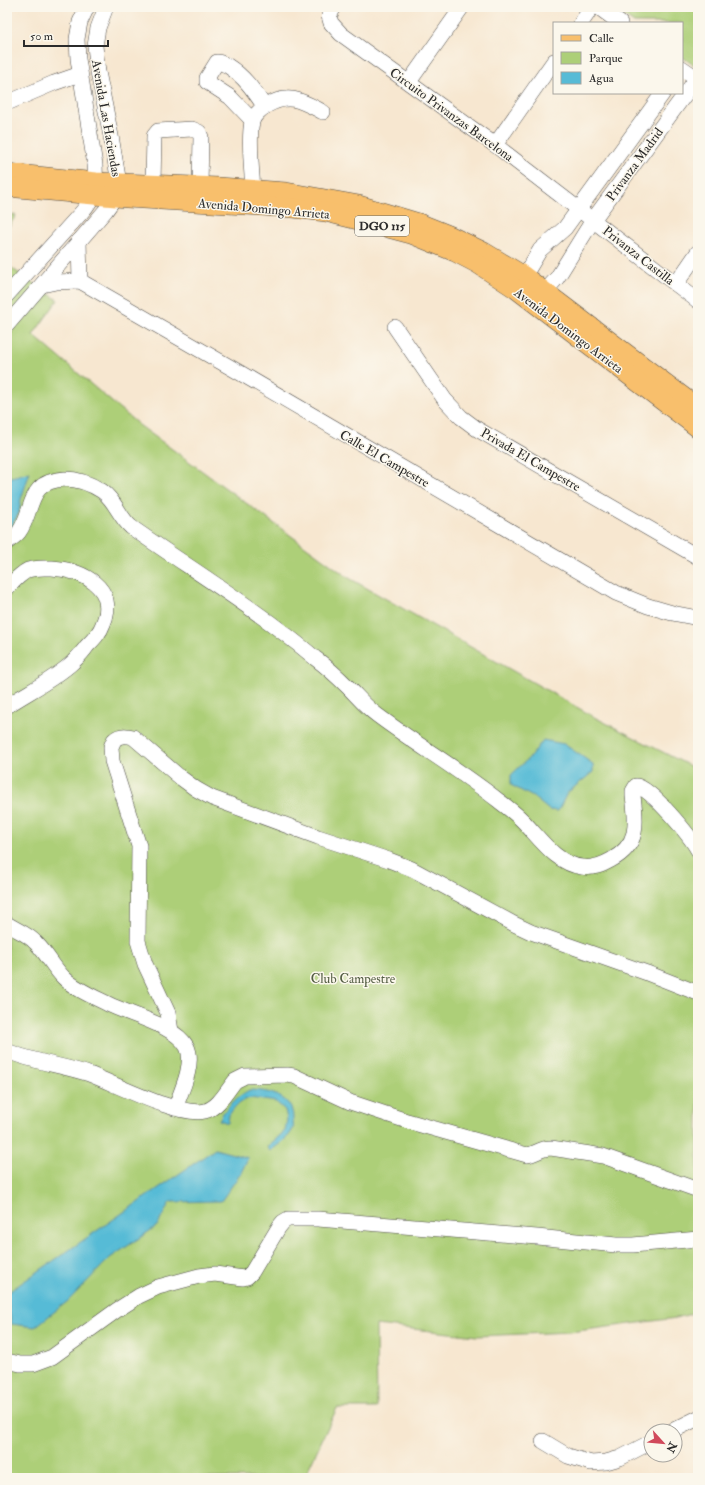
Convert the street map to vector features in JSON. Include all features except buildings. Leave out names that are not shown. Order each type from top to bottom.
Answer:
[{"type":"main road","name":"Avenida Domingo Arrieta","points":[[7,173],[95,188],[326,212],[362,220],[410,234],[520,283]]},
{"type":"main road","name":"Avenida Domingo Arrieta","points":[[117,190],[153,184],[286,192],[359,205],[393,215],[449,235],[484,252],[520,283],[698,408]]},
{"type":"main road","name":"Avenida Domingo Arrieta","points":[[7,187],[95,188]]},
{"type":"main road","name":"Avenida Domingo Arrieta","points":[[540,297],[698,428]]},
{"type":"street","name":"Avenida Las Haciendas","points":[[87,7],[80,22],[78,36],[78,59],[93,145],[95,188]]},
{"type":"street","name":"Avenida Las Haciendas","points":[[106,7],[98,28],[95,46],[98,72],[111,136],[117,190]]},
{"type":"street","points":[[409,82],[462,7]]},
{"type":"street","points":[[582,22],[592,7]]},
{"type":"street","points":[[598,7],[619,22]]},
{"type":"street","name":"Circuito Privanzas Barcelona","points":[[331,12],[331,23],[341,34],[495,145],[579,209]]},
{"type":"street","points":[[78,36],[97,35]]},
{"type":"street","points":[[252,120],[230,97],[207,82],[207,78],[217,62],[222,63],[243,77],[249,83],[264,107]]},
{"type":"street","points":[[495,145],[553,62]]},
{"type":"street","points":[[683,69],[698,78]]},
{"type":"street","points":[[7,103],[54,83],[80,74]]},
{"type":"street","name":"Privanza Madrid","points":[[540,297],[557,278],[593,220],[698,78]]},
{"type":"street","name":"Privanza Madrid","points":[[520,283],[540,250],[565,228],[662,94]]},
{"type":"street","points":[[253,190],[252,120],[264,107],[283,98],[300,100],[323,112]]},
{"type":"street","points":[[153,184],[154,136],[156,133],[158,131],[192,129],[199,132],[201,136],[200,187]]},
{"type":"street","points":[[7,295],[89,204],[95,188]]},
{"type":"street","points":[[7,325],[106,210],[117,190]]},
{"type":"street","name":"Privanza Castilla","points":[[579,209],[698,301]]},
{"type":"street","points":[[554,237],[573,251]]},
{"type":"street","points":[[79,241],[80,282]]},
{"type":"street","points":[[676,284],[698,252]]},
{"type":"street","points":[[26,273],[42,285]]},
{"type":"street","name":"Calle El Campestre","points":[[42,285],[56,282],[80,282],[616,593],[648,606],[672,613],[698,618]]},
{"type":"street","name":"Privada El Campestre","points":[[395,327],[445,400],[461,417],[477,429],[698,557]]},
{"type":"street","points":[[7,542],[19,531],[30,502],[35,494],[46,483],[71,479],[91,485],[102,491],[113,501],[130,527],[214,582],[316,658],[348,687],[370,710],[475,783],[521,818],[559,857],[569,863],[582,867],[597,867],[621,855],[628,848],[636,827],[633,791],[636,786],[645,790],[675,819],[698,850]]},
{"type":"street","points":[[7,588],[28,570],[32,569],[46,568],[72,572],[90,579],[98,586],[103,592],[107,612],[103,624],[94,639],[72,663],[7,706]]},
{"type":"street","points":[[171,1031],[168,1013],[145,964],[138,941],[139,846],[112,761],[111,747],[114,740],[128,735],[133,737],[180,778],[212,798],[318,837],[412,869],[531,932],[648,973],[698,993]]},
{"type":"street","points":[[7,924],[34,940],[64,979],[109,1005],[171,1031],[184,1043],[190,1054],[190,1059],[186,1078],[175,1108]]},
{"type":"street","points":[[7,1051],[20,1056],[89,1074],[141,1096],[175,1108],[195,1112],[205,1111],[215,1105],[239,1078],[245,1076],[287,1075],[300,1079],[350,1102],[407,1122],[527,1155],[544,1148],[551,1148],[603,1156],[698,1190]]},
{"type":"street","points":[[7,1361],[20,1364],[33,1364],[52,1357],[117,1310],[139,1296],[158,1287],[199,1276],[215,1274],[243,1278],[247,1277],[252,1272],[279,1227],[283,1222],[288,1220],[318,1219],[616,1245],[633,1245],[698,1239]]},
{"type":"street","points":[[683,1426],[698,1418]]},
{"type":"street","points":[[543,1441],[568,1456],[591,1463],[606,1462],[620,1458],[643,1446]]},
{"type":"path","points":[[693,1478],[698,1475]]},
{"type":"green space","points":[[611,7],[698,7],[698,68],[683,58],[683,22],[633,22]]},
{"type":"green space","points":[[7,214],[16,215],[7,230]]},
{"type":"green space","name":"Club Campestre","points":[[7,265],[58,300],[33,335],[139,425],[349,578],[596,718],[698,770],[698,1312],[676,1318],[570,1332],[477,1336],[376,1325],[377,1408],[337,1408],[304,1478],[7,1478]]},
{"type":"water","points":[[30,472],[21,499],[19,513],[7,533],[7,476],[11,477]]},
{"type":"water","points":[[543,740],[564,744],[593,764],[593,772],[567,793],[558,811],[549,810],[533,797],[511,785],[511,775],[531,756]]},
{"type":"water","points":[[249,1090],[264,1091],[278,1096],[289,1105],[292,1111],[293,1129],[283,1141],[270,1151],[267,1147],[285,1131],[287,1119],[285,1110],[276,1102],[250,1098],[240,1102],[234,1108],[229,1115],[228,1123],[219,1120],[232,1103]]},
{"type":"water","points":[[215,1149],[248,1158],[241,1173],[221,1201],[170,1202],[157,1226],[110,1258],[68,1301],[35,1327],[11,1324],[7,1293]]}]
